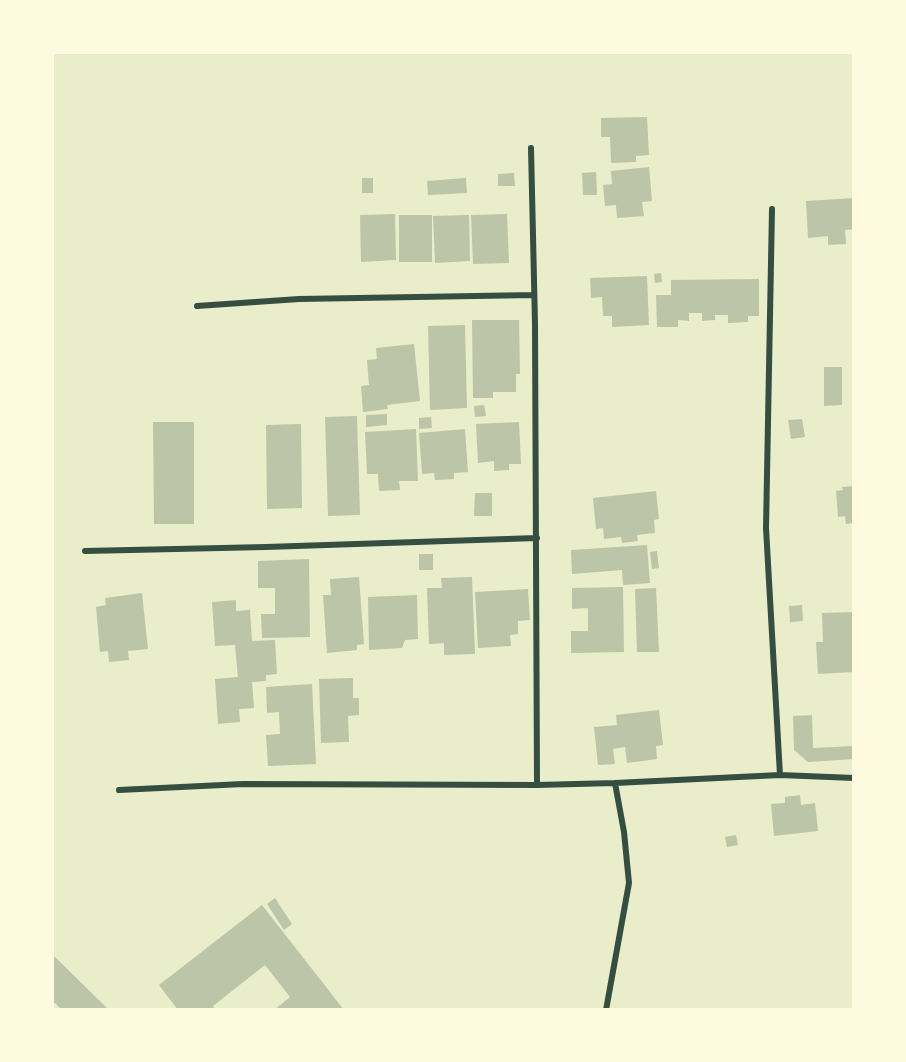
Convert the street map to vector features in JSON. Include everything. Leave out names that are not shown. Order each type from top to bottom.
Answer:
[{"type":"street","points":[[531,148],[537,538],[537,785]]},
{"type":"street","points":[[772,209],[766,528],[780,775]]},
{"type":"street","points":[[197,306],[299,299],[534,295]]},
{"type":"street","points":[[85,550],[266,547],[537,538]]},
{"type":"street","points":[[119,790],[243,784],[537,785],[780,775],[854,778]]},
{"type":"street","points":[[606,1010],[629,883],[624,832],[615,783]]},
{"type":"building","points":[[647,117],[649,155],[636,156],[636,162],[611,163],[610,137],[601,137],[601,118]]},
{"type":"building","points":[[649,167],[652,201],[642,202],[644,216],[617,218],[616,205],[605,206],[603,185],[612,184],[611,171]]},
{"type":"building","points":[[596,172],[597,195],[583,195],[582,173]]},
{"type":"building","points":[[514,173],[515,186],[498,186],[498,174]]},
{"type":"building","points":[[362,178],[373,178],[373,193],[362,193]]},
{"type":"building","points":[[466,178],[467,193],[428,195],[427,181]]},
{"type":"building","points":[[854,198],[854,229],[845,230],[846,244],[828,245],[828,236],[808,238],[806,201]]},
{"type":"building","points":[[395,214],[396,260],[361,262],[360,215]]},
{"type":"building","points":[[507,214],[509,263],[473,264],[471,215]]},
{"type":"building","points":[[399,215],[432,215],[432,262],[399,262]]},
{"type":"building","points":[[469,215],[470,261],[435,263],[433,216]]},
{"type":"building","points":[[661,273],[662,282],[655,283],[654,274]]},
{"type":"building","points":[[647,276],[649,325],[612,327],[612,316],[603,316],[602,297],[591,298],[590,278]]},
{"type":"building","points":[[759,279],[759,316],[748,316],[748,322],[728,323],[728,315],[715,315],[715,320],[702,321],[702,313],[689,313],[689,321],[678,320],[678,327],[657,327],[656,295],[671,295],[671,280]]},
{"type":"building","points":[[472,320],[519,320],[520,374],[516,374],[516,392],[493,392],[493,398],[473,398]]},
{"type":"building","points":[[465,325],[467,408],[430,410],[428,326]]},
{"type":"building","points":[[414,344],[420,401],[387,405],[388,409],[363,412],[361,386],[369,385],[367,360],[377,359],[376,348]]},
{"type":"building","points":[[824,367],[842,367],[842,405],[824,406]]},
{"type":"building","points":[[484,405],[486,416],[475,417],[474,406]]},
{"type":"building","points":[[387,414],[387,425],[366,427],[366,415]]},
{"type":"building","points":[[357,416],[360,515],[328,516],[325,417]]},
{"type":"building","points":[[431,417],[432,428],[419,429],[419,418]]},
{"type":"building","points":[[802,419],[805,437],[791,439],[788,420]]},
{"type":"building","points":[[153,422],[194,422],[194,524],[154,524]]},
{"type":"building","points":[[519,422],[521,464],[509,464],[509,470],[494,471],[494,461],[478,463],[476,424]]},
{"type":"building","points":[[301,424],[302,508],[267,509],[266,425]]},
{"type":"building","points":[[416,429],[418,481],[399,481],[400,490],[379,491],[378,474],[367,474],[365,432]]},
{"type":"building","points":[[465,429],[468,472],[454,473],[454,479],[435,480],[434,473],[422,474],[419,433]]},
{"type":"building","points":[[854,486],[854,523],[846,524],[845,516],[838,517],[836,491],[843,490],[842,487]]},
{"type":"building","points":[[656,491],[659,519],[654,520],[655,533],[637,535],[638,541],[622,543],[621,537],[604,539],[603,528],[596,529],[593,498]]},
{"type":"building","points":[[475,493],[492,493],[492,516],[474,516]]},
{"type":"building","points":[[647,545],[650,583],[623,585],[622,570],[572,574],[571,550]]},
{"type":"building","points":[[657,551],[659,568],[652,569],[650,552]]},
{"type":"building","points":[[419,554],[433,554],[433,570],[419,570]]},
{"type":"building","points":[[309,559],[310,637],[262,638],[261,614],[275,614],[275,588],[258,588],[258,561]]},
{"type":"building","points":[[359,577],[364,644],[357,645],[357,650],[327,653],[323,595],[331,595],[330,579]]},
{"type":"building","points":[[472,577],[475,654],[444,655],[444,643],[429,644],[427,588],[442,588],[441,578]]},
{"type":"building","points":[[623,587],[624,652],[571,653],[571,631],[588,631],[588,608],[572,609],[572,588]]},
{"type":"building","points":[[656,588],[659,652],[637,652],[635,589]]},
{"type":"building","points":[[528,589],[530,620],[518,621],[518,634],[510,635],[511,646],[478,648],[475,592]]},
{"type":"building","points":[[142,593],[148,649],[128,651],[129,660],[109,662],[108,651],[100,652],[96,607],[106,605],[105,598]]},
{"type":"building","points":[[417,595],[418,639],[405,640],[402,648],[369,650],[368,597]]},
{"type":"building","points":[[236,600],[236,611],[250,610],[252,641],[275,640],[277,674],[266,675],[266,681],[252,682],[254,708],[239,709],[240,722],[218,724],[215,679],[238,677],[235,645],[215,646],[212,602]]},
{"type":"building","points":[[802,605],[803,621],[790,622],[789,606]]},
{"type":"building","points":[[854,612],[854,672],[818,674],[816,642],[823,642],[822,613]]},
{"type":"building","points":[[353,678],[353,698],[359,698],[359,715],[348,716],[349,742],[321,743],[319,679]]},
{"type":"building","points":[[312,684],[316,764],[268,766],[266,735],[280,734],[279,712],[267,713],[266,687]]},
{"type":"building","points":[[659,710],[663,745],[656,746],[657,759],[627,763],[625,747],[613,749],[615,764],[598,765],[594,727],[617,725],[616,715]]},
{"type":"building","points":[[812,715],[813,748],[854,746],[854,759],[808,762],[794,750],[793,716]]},
{"type":"building","points":[[800,795],[801,805],[815,803],[818,831],[774,836],[771,804],[785,803],[785,797]]},
{"type":"building","points":[[736,835],[738,845],[727,847],[725,837]]},
{"type":"building","points":[[275,898],[292,924],[284,930],[267,904]]},
{"type":"building","points":[[262,905],[344,1010],[274,1010],[290,997],[265,965],[213,1006],[215,1010],[178,1010],[159,985]]},
{"type":"building","points":[[55,957],[109,1010],[62,1010],[52,1000],[52,959]]}]
